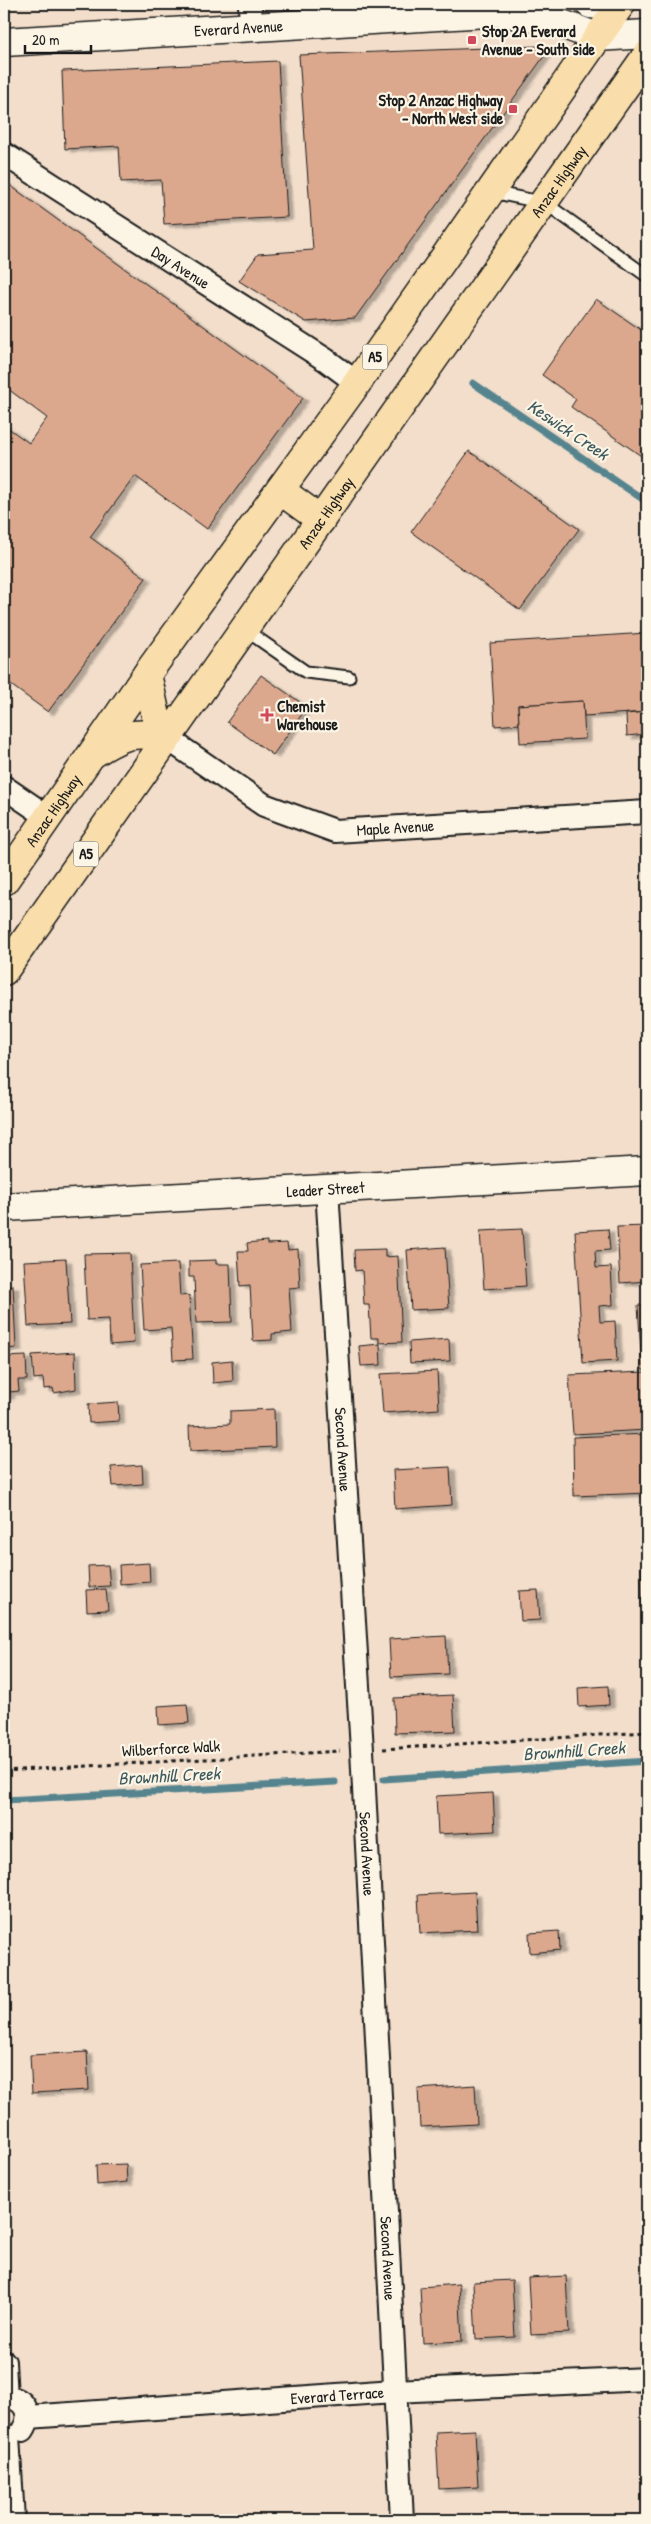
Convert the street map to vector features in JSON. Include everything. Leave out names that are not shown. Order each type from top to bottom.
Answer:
[{"type":"highway","name":"Anzac Highway","points":[[4,881],[147,674],[357,383],[620,6]]},
{"type":"highway","name":"Anzac Highway","points":[[4,971],[545,203],[647,55]]},
{"type":"highway","points":[[280,490],[321,520]]},
{"type":"highway","points":[[147,674],[157,721],[167,738]]},
{"type":"highway","points":[[90,756],[116,740],[133,734],[144,732],[167,738]]},
{"type":"street","name":"Everard Avenue","points":[[504,12],[542,4]]},
{"type":"street","points":[[590,4],[620,6]]},
{"type":"street","name":"Everard Avenue","points":[[4,42],[250,15],[504,12],[559,22],[597,37],[647,34]]},
{"type":"street","name":"Day Avenue","points":[[4,154],[40,179],[326,360],[357,383]]},
{"type":"street","name":"Maple Avenue","points":[[167,738],[264,805],[335,831],[647,812]]},
{"type":"street","points":[[4,787],[48,817]]},
{"type":"street","name":"Leader Street","points":[[4,1207],[647,1170]]},
{"type":"street","name":"Second Avenue","points":[[327,1189],[362,1750],[402,2520]]},
{"type":"street","points":[[4,2362],[5,2398],[20,2401],[25,2406],[28,2417],[24,2429],[19,2433],[6,2436],[13,2520]]},
{"type":"street","name":"Everard Terrace","points":[[28,2417],[394,2391],[647,2379]]},
{"type":"lane","points":[[490,192],[545,203],[647,276]]},
{"type":"lane","points":[[244,629],[306,672],[349,677]]},
{"type":"path","points":[[381,1749],[647,1732]]},
{"type":"path","name":"Wilberforce Walk","points":[[4,1771],[341,1751]]},
{"type":"building","points":[[540,46],[545,55],[355,318],[306,322],[239,281],[258,254],[313,250],[299,55]]},
{"type":"building","points":[[278,61],[287,217],[164,224],[161,180],[121,182],[119,146],[65,149],[62,71]]},
{"type":"building","points":[[4,181],[303,398],[207,529],[135,476],[90,537],[146,578],[48,712],[4,680],[4,425],[29,443],[47,418],[4,386]]},
{"type":"building","points":[[596,299],[647,334],[647,460],[571,407],[576,399],[542,375]]},
{"type":"building","points":[[469,451],[579,529],[520,610],[411,532]]},
{"type":"building","points":[[647,633],[647,712],[584,716],[583,701],[518,705],[519,724],[495,726],[490,643]]},
{"type":"building","name":"Chemist Warehouse","points":[[261,675],[307,707],[273,755],[227,722]]},
{"type":"building","points":[[583,701],[585,739],[520,743],[518,705]]},
{"type":"building","points":[[647,712],[647,734],[627,736],[626,714]]},
{"type":"building","points":[[647,1226],[647,1281],[620,1283],[617,1227]]},
{"type":"building","points":[[522,1229],[526,1286],[484,1289],[480,1231]]},
{"type":"building","points":[[608,1229],[610,1250],[595,1251],[596,1268],[611,1267],[613,1305],[599,1306],[600,1322],[615,1321],[617,1361],[583,1363],[575,1231]]},
{"type":"building","points":[[267,1241],[267,1244],[287,1243],[288,1250],[298,1249],[300,1287],[289,1288],[292,1332],[272,1334],[272,1340],[253,1341],[250,1285],[240,1286],[238,1251],[248,1251],[247,1243]]},
{"type":"building","points":[[445,1247],[449,1308],[411,1310],[407,1250]]},
{"type":"building","points":[[385,1249],[385,1257],[398,1256],[402,1342],[379,1343],[379,1338],[371,1338],[369,1305],[364,1305],[362,1270],[355,1271],[354,1250]]},
{"type":"building","points":[[130,1253],[134,1343],[110,1345],[109,1319],[87,1320],[84,1254]]},
{"type":"building","points":[[66,1259],[70,1324],[28,1326],[24,1261]]},
{"type":"building","points":[[216,1260],[216,1264],[230,1264],[232,1322],[196,1323],[194,1277],[189,1277],[189,1261]]},
{"type":"building","points":[[178,1263],[180,1296],[189,1295],[193,1359],[173,1360],[171,1328],[144,1330],[140,1265]]},
{"type":"building","points":[[13,1285],[16,1348],[4,1349],[4,1286]]},
{"type":"building","points":[[638,1305],[647,1305],[647,1370],[642,1370]]},
{"type":"building","points":[[449,1339],[450,1361],[410,1363],[409,1342]]},
{"type":"building","points":[[380,1344],[381,1365],[361,1366],[359,1346]]},
{"type":"building","points":[[75,1352],[76,1389],[54,1393],[53,1388],[44,1389],[43,1378],[34,1379],[32,1355]]},
{"type":"building","points":[[26,1356],[27,1380],[18,1380],[19,1391],[9,1392],[9,1396],[4,1396],[4,1357]]},
{"type":"building","points":[[232,1360],[233,1381],[213,1383],[212,1362]]},
{"type":"building","points":[[437,1371],[439,1409],[383,1413],[380,1374]]},
{"type":"building","points":[[647,1372],[647,1430],[573,1434],[569,1375]]},
{"type":"building","points":[[118,1402],[119,1421],[89,1423],[88,1404]]},
{"type":"building","points":[[274,1409],[275,1447],[190,1451],[189,1426],[230,1424],[230,1411]]},
{"type":"building","points":[[647,1434],[647,1493],[574,1496],[573,1437]]},
{"type":"building","points":[[142,1465],[143,1484],[113,1486],[111,1467]]},
{"type":"building","points":[[450,1467],[452,1505],[395,1509],[393,1470]]},
{"type":"building","points":[[149,1563],[150,1582],[120,1584],[119,1565]]},
{"type":"building","points":[[108,1565],[110,1586],[89,1587],[88,1566]]},
{"type":"building","points":[[641,1566],[647,1566],[647,1605],[642,1605]]},
{"type":"building","points":[[106,1589],[108,1610],[87,1611],[86,1590]]},
{"type":"building","points":[[538,1590],[540,1620],[521,1621],[519,1591]]},
{"type":"building","points":[[446,1636],[448,1674],[391,1677],[389,1639]]},
{"type":"building","points":[[608,1686],[609,1705],[579,1707],[578,1688]]},
{"type":"building","points":[[453,1695],[455,1731],[395,1733],[394,1698]]},
{"type":"building","points":[[187,1704],[189,1723],[159,1725],[158,1706]]},
{"type":"building","points":[[493,1793],[495,1831],[438,1834],[436,1796]]},
{"type":"building","points":[[475,1892],[477,1930],[420,1933],[418,1895]]},
{"type":"building","points":[[559,1931],[560,1950],[530,1953],[529,1933]]},
{"type":"building","points":[[87,2052],[89,2090],[32,2093],[30,2055]]},
{"type":"building","points":[[475,2085],[477,2124],[420,2127],[418,2089]]},
{"type":"building","points":[[126,2164],[127,2182],[97,2185],[96,2165]]},
{"type":"building","points":[[566,2276],[569,2333],[531,2335],[528,2278]]},
{"type":"building","points":[[512,2280],[515,2337],[476,2339],[473,2282]]},
{"type":"building","points":[[459,2284],[462,2341],[423,2343],[420,2287]]},
{"type":"building","points":[[475,2430],[478,2487],[439,2489],[436,2432]]},
{"type":"waterway","name":"Keswick Creek","points":[[473,383],[647,502]]},
{"type":"waterway","name":"Brownhill Creek","points":[[384,1779],[647,1761]]},
{"type":"waterway","name":"Brownhill Creek","points":[[5,1800],[335,1782]]},
{"type":"place","name":"Stop 2A Everard Avenue - South side","points":[[472,40]]},
{"type":"place","name":"Stop 2 Anzac Highway - North West side","points":[[513,109]]},
{"type":"place","name":"Chemist Warehouse","points":[[267,715]]}]
